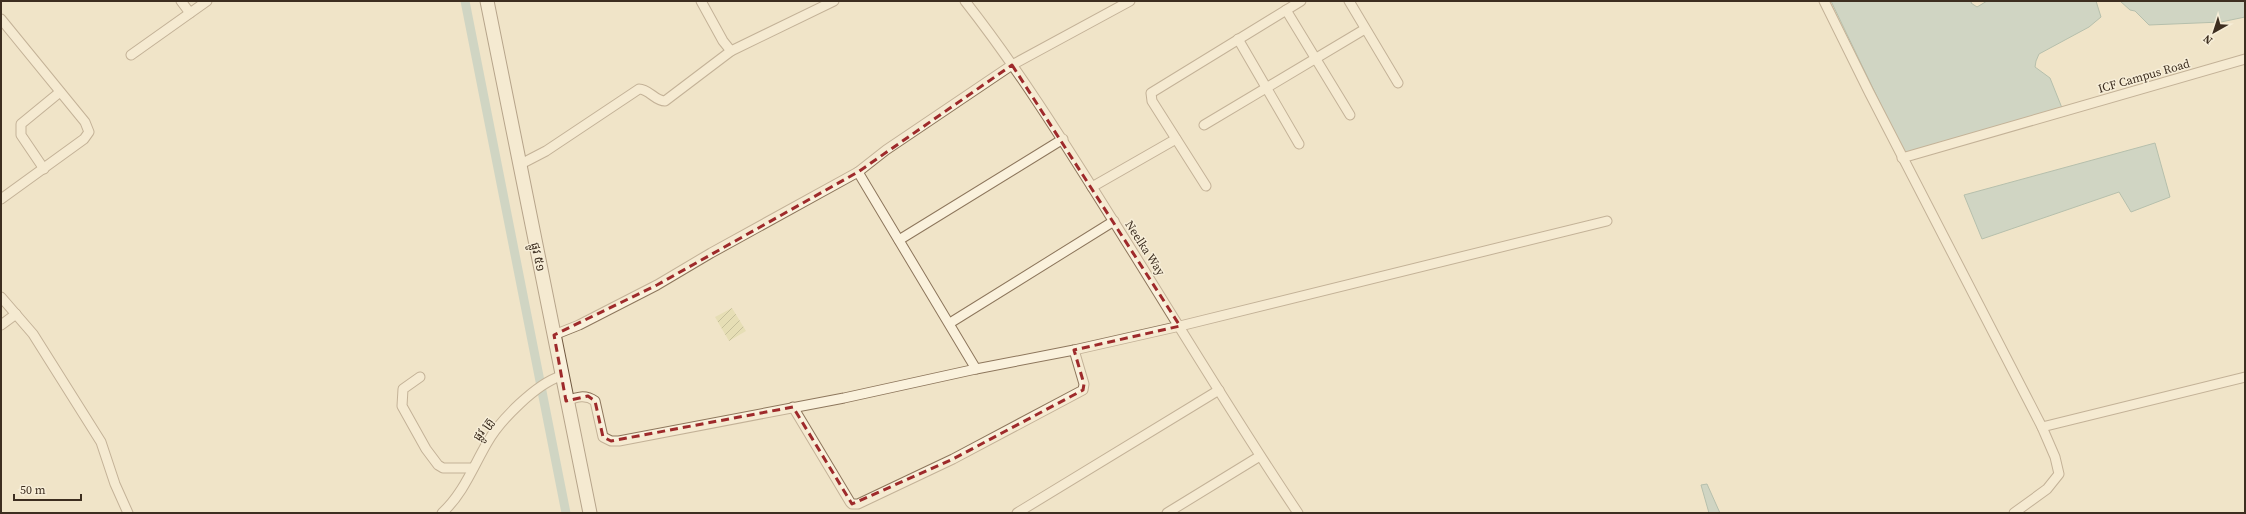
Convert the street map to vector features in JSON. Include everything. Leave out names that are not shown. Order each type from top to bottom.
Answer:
[{"type":"main road","name":"ផ្លូវ ៥១","points":[[488,1],[519,165],[554,335],[557,377],[566,401],[590,513]]},
{"type":"street","points":[[181,1],[190,13]]},
{"type":"street","points":[[131,55],[208,1]]},
{"type":"street","points":[[701,1],[723,41],[731,51]]},
{"type":"street","points":[[519,165],[546,151],[639,88],[645,90],[661,101],[669,99],[731,51],[834,1]]},
{"type":"street","name":"Neelka Way","points":[[965,1],[1012,65],[1063,139],[1260,456],[1298,513]]},
{"type":"street","points":[[554,335],[579,325],[656,285],[710,252],[858,172],[886,150],[1012,65],[1130,1]]},
{"type":"street","points":[[1206,186],[1152,100],[1151,93],[1301,1]]},
{"type":"street","points":[[1349,1],[1398,83]]},
{"type":"street","points":[[1824,1],[1902,158],[2042,426],[2055,456],[2059,474],[2047,489],[2014,513]]},
{"type":"street","points":[[1286,10],[1350,115]]},
{"type":"street","points":[[1,20],[85,122],[89,134],[44,169],[1,199]]},
{"type":"street","points":[[1204,125],[1366,28]]},
{"type":"street","points":[[1238,39],[1265,88],[1299,144]]},
{"type":"street","name":"ICF Campus Road","points":[[1902,158],[2245,60]]},
{"type":"street","points":[[44,169],[21,135],[21,124],[60,92]]},
{"type":"street","points":[[899,240],[1063,139]]},
{"type":"street","points":[[1092,186],[1176,139]]},
{"type":"street","points":[[858,172],[950,323],[976,369]]},
{"type":"street","points":[[566,401],[578,396],[588,396],[595,401],[603,437],[611,441],[619,441],[844,398],[976,369],[1074,350],[1180,326],[1607,221]]},
{"type":"street","points":[[950,323],[1114,222]]},
{"type":"street","points":[[1,297],[33,334],[101,442],[115,484],[128,513]]},
{"type":"street","points":[[1,325],[16,314]]},
{"type":"street","points":[[793,407],[850,502],[852,504],[858,504],[953,459],[1083,390],[1084,384],[1074,350]]},
{"type":"street","points":[[420,377],[403,389],[401,397],[402,406],[412,425],[438,465],[443,468],[473,468]]},
{"type":"street","name":"ផ្លូវ គ្រូ","points":[[442,513],[463,488],[493,434],[537,387],[557,377]]},
{"type":"street","points":[[2042,426],[2245,377]]},
{"type":"street","points":[[1017,513],[1219,390]]},
{"type":"street","points":[[1168,513],[1260,456]]},
{"type":"highlighted area","points":[[1012,65],[1180,326],[1074,350],[1084,384],[1083,390],[953,459],[852,504],[793,407],[611,441],[603,437],[595,401],[588,396],[566,401],[554,335],[657,285],[858,172]]},
{"type":"shaded area","points":[[732,308],[746,331],[729,341],[715,317]]},
{"type":"water","points":[[1831,1],[1972,1],[1971,3],[1977,7],[1987,1],[2096,1],[2101,17],[2089,27],[2039,54],[2036,61],[2035,67],[2050,78],[2062,108],[1904,153]]},
{"type":"water","points":[[2120,1],[2245,1],[2245,17],[2221,22],[2149,25],[2135,11],[2130,10]]},
{"type":"water","points":[[2155,143],[2170,197],[2131,212],[2119,192],[1982,239],[1964,195]]},
{"type":"water","points":[[1707,484],[1720,513],[1709,513],[1701,485]]},
{"type":"waterway","points":[[465,1],[566,513]]}]
